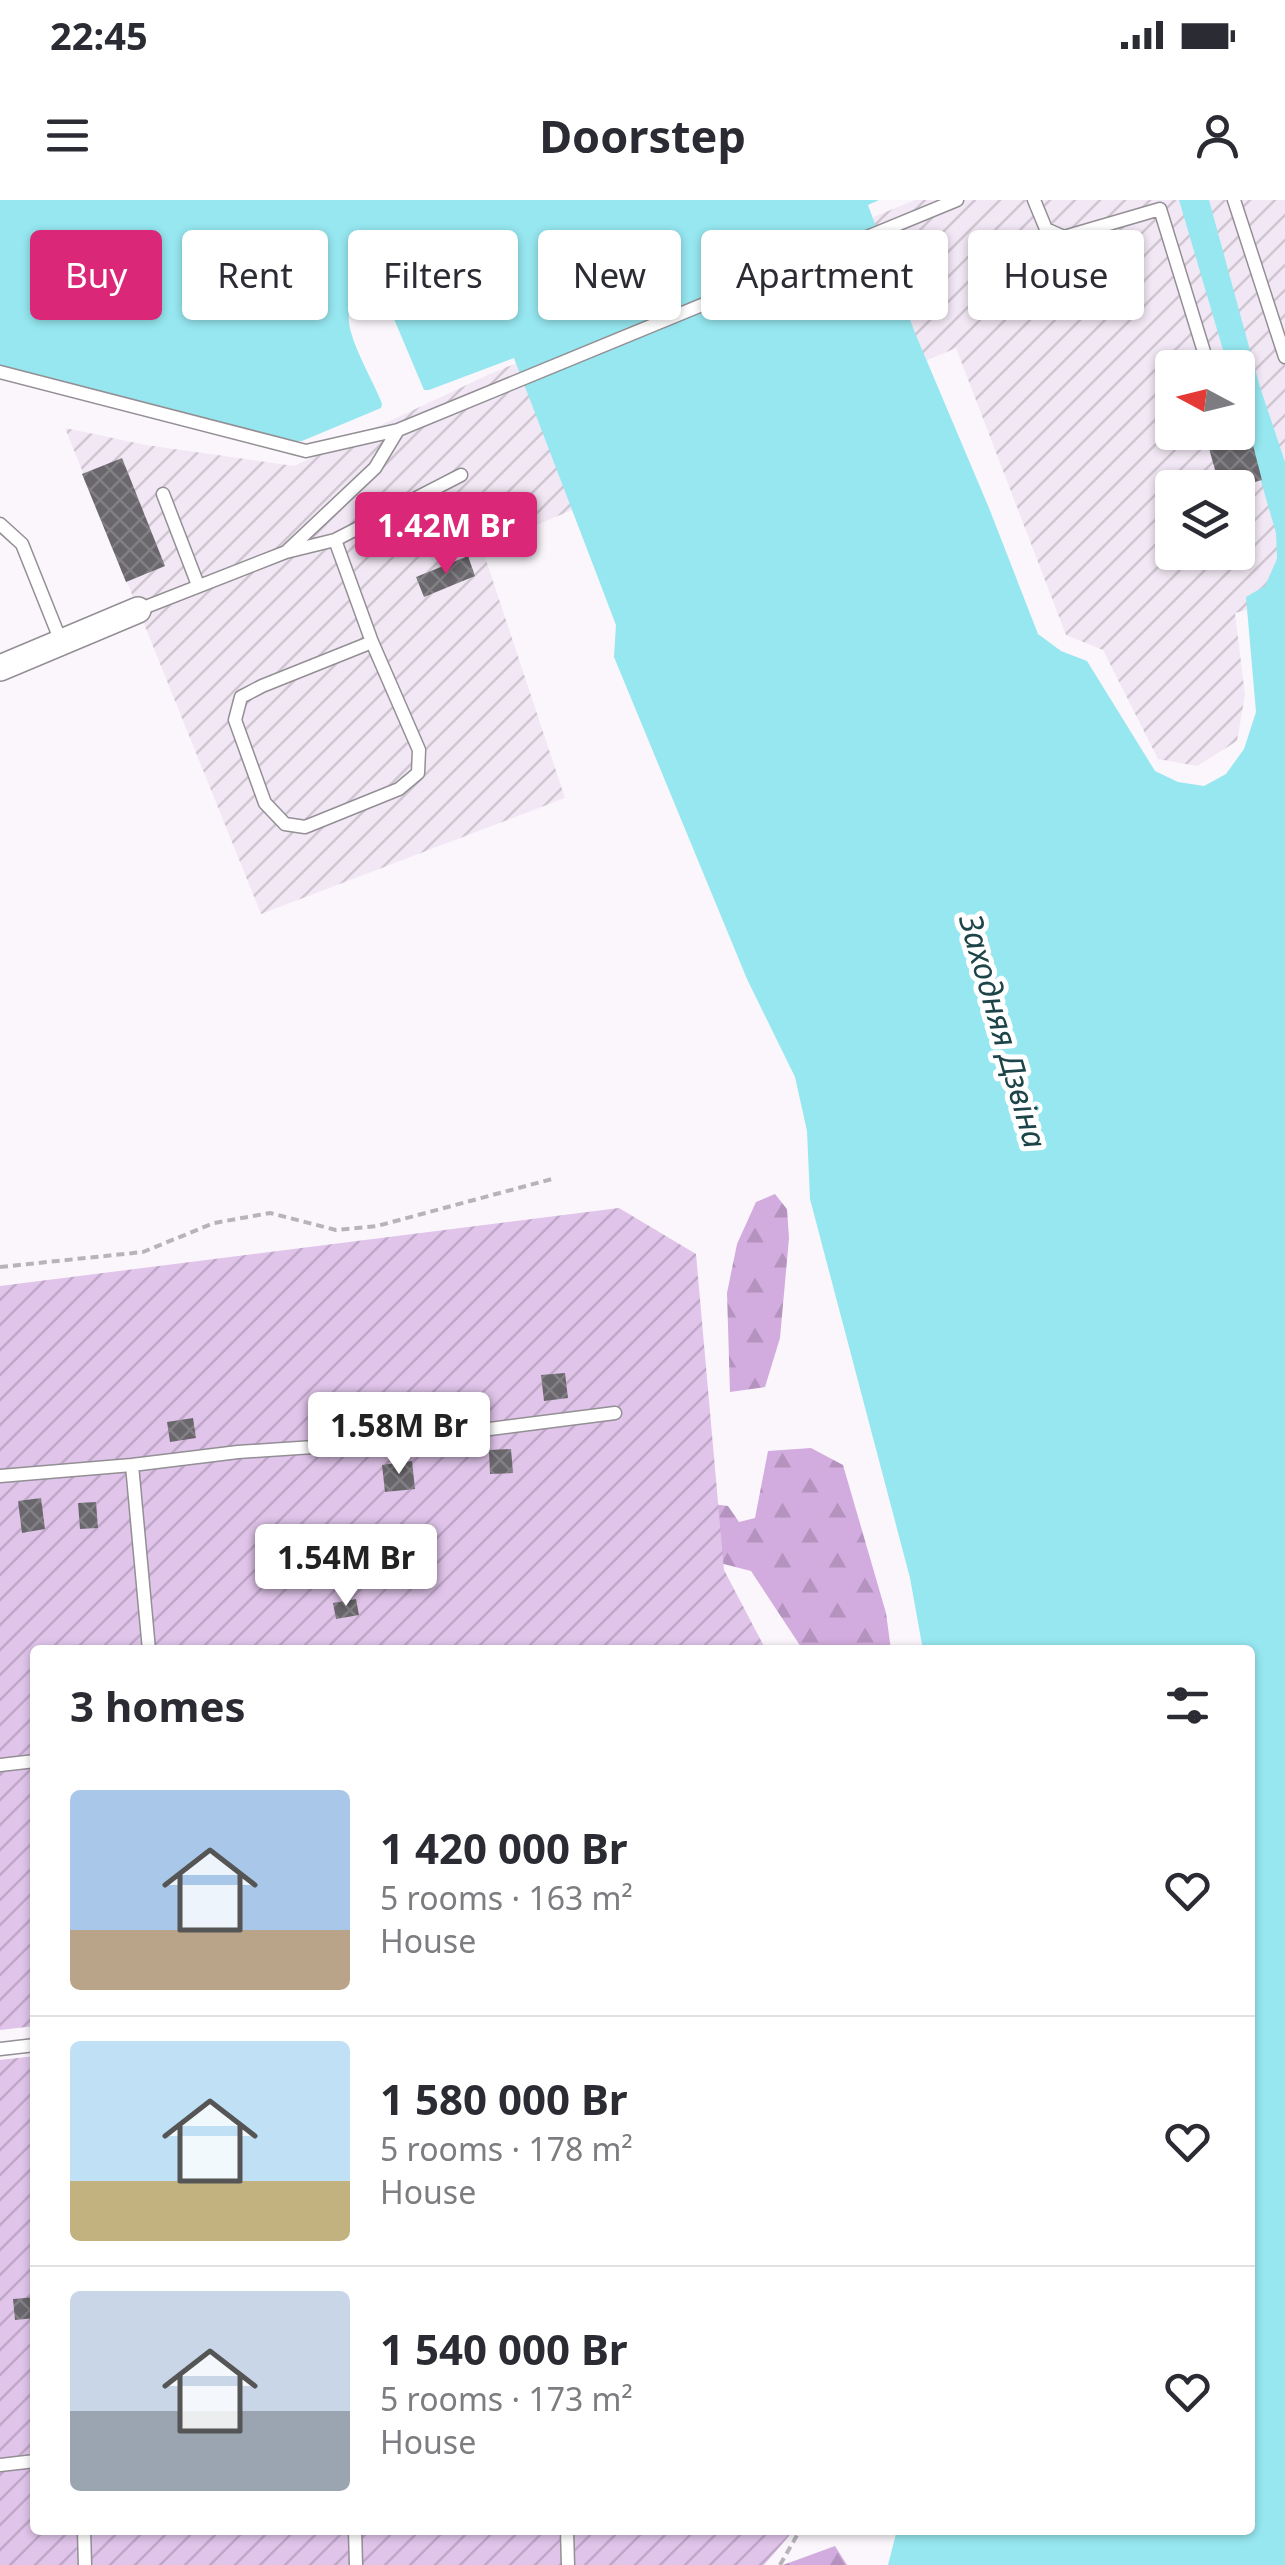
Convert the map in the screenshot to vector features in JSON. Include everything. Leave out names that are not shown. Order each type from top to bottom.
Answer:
[{"type":"street","points":[[0,668],[138,610]]},
{"type":"lane","points":[[0,372],[306,452],[398,430],[957,200]]},
{"type":"lane","points":[[1034,200],[1046,229],[1064,237],[1160,209],[1203,350]]},
{"type":"lane","points":[[1234,200],[1285,357]]},
{"type":"lane","points":[[286,552],[375,468],[398,430]]},
{"type":"lane","points":[[138,610],[286,552],[335,540],[461,475]]},
{"type":"lane","points":[[162,494],[198,586]]},
{"type":"lane","points":[[0,524],[22,544],[62,644]]},
{"type":"lane","points":[[335,540],[372,642],[419,750],[418,772],[399,789],[305,827],[285,824],[265,803],[236,720],[241,696],[372,642]]},
{"type":"lane","points":[[0,1476],[132,1466],[238,1452],[388,1442],[616,1414]]},
{"type":"lane","points":[[132,1466],[149,1645]]},
{"type":"lane","points":[[0,1766],[30,1762]]},
{"type":"lane","points":[[0,2050],[30,2047]]},
{"type":"lane","points":[[0,2465],[30,2462]]},
{"type":"lane","points":[[84,2535],[85,2565]]},
{"type":"lane","points":[[355,2535],[356,2565]]},
{"type":"lane","points":[[567,2535],[568,2565]]},
{"type":"path","points":[[0,1267],[143,1252],[214,1223],[270,1214],[336,1230],[377,1226],[552,1179]]},
{"type":"path","points":[[780,2565],[797,2535]]},
{"type":"shaded area","points":[[915,200],[1285,200],[1285,601],[1235,613],[1245,695],[1237,741],[1197,766],[1158,759],[1103,650],[1066,635],[956,348],[482,548],[565,798],[261,914],[65,428],[146,445],[294,466],[490,374],[622,320],[681,320],[681,296],[701,288],[701,320],[948,320],[948,230],[842,230]]},
{"type":"shaded area","points":[[619,1208],[696,1254],[724,1570],[763,1645],[30,1645],[30,2027],[0,2030],[0,1286]]},
{"type":"shaded area","points":[[30,2057],[30,2535],[789,2536],[764,2565],[0,2565],[0,2060]]},
{"type":"green space","points":[[775,1194],[787,1209],[789,1238],[780,1338],[765,1387],[730,1392],[727,1293],[737,1244],[756,1202]]},
{"type":"green space","points":[[811,1448],[843,1465],[886,1613],[890,1645],[800,1645],[751,1571],[712,1561],[681,1500],[728,1506],[739,1522],[755,1518],[768,1451]]},
{"type":"green space","points":[[835,2546],[847,2565],[783,2565]]},
{"type":"water","name":"Заходняя Дзвіна","points":[[0,200],[879,200],[868,205],[877,230],[701,230],[701,320],[910,320],[1038,634],[1061,651],[1087,661],[1155,771],[1178,782],[1204,786],[1226,774],[1244,749],[1256,712],[1246,597],[1265,586],[1277,559],[1276,533],[1252,450],[1255,369],[1285,462],[1285,2565],[888,2565],[896,2535],[1255,2535],[1255,1645],[922,1645],[910,1578],[810,1199],[807,1131],[795,1077],[747,979],[614,657],[616,625],[514,358],[424,390],[394,320],[518,320],[518,230],[348,230],[348,320],[381,408],[302,441],[287,441],[0,365]]},
{"type":"water","points":[[1179,200],[1209,200],[1250,350],[1223,350]]},
{"type":"building","points":[[1209,450],[1254,450],[1262,480],[1255,482],[1255,470],[1215,470]]},
{"type":"building","points":[[122,458],[165,566],[126,582],[82,474]]},
{"type":"building","points":[[468,556],[475,576],[424,597],[416,577]]},
{"type":"building","points":[[565,1373],[568,1398],[544,1401],[541,1375]]},
{"type":"building","points":[[193,1418],[196,1438],[170,1442],[167,1422]]},
{"type":"building","points":[[511,1449],[513,1473],[490,1474],[489,1450]]},
{"type":"building","points":[[412,1461],[415,1489],[385,1492],[382,1465]]},
{"type":"building","points":[[41,1498],[45,1529],[22,1533],[18,1501]]},
{"type":"building","points":[[96,1502],[98,1528],[80,1529],[78,1503]]},
{"type":"building","points":[[356,1599],[359,1615],[336,1619],[333,1603]]},
{"type":"building","points":[[30,2297],[30,2318],[15,2320],[13,2299]]}]
